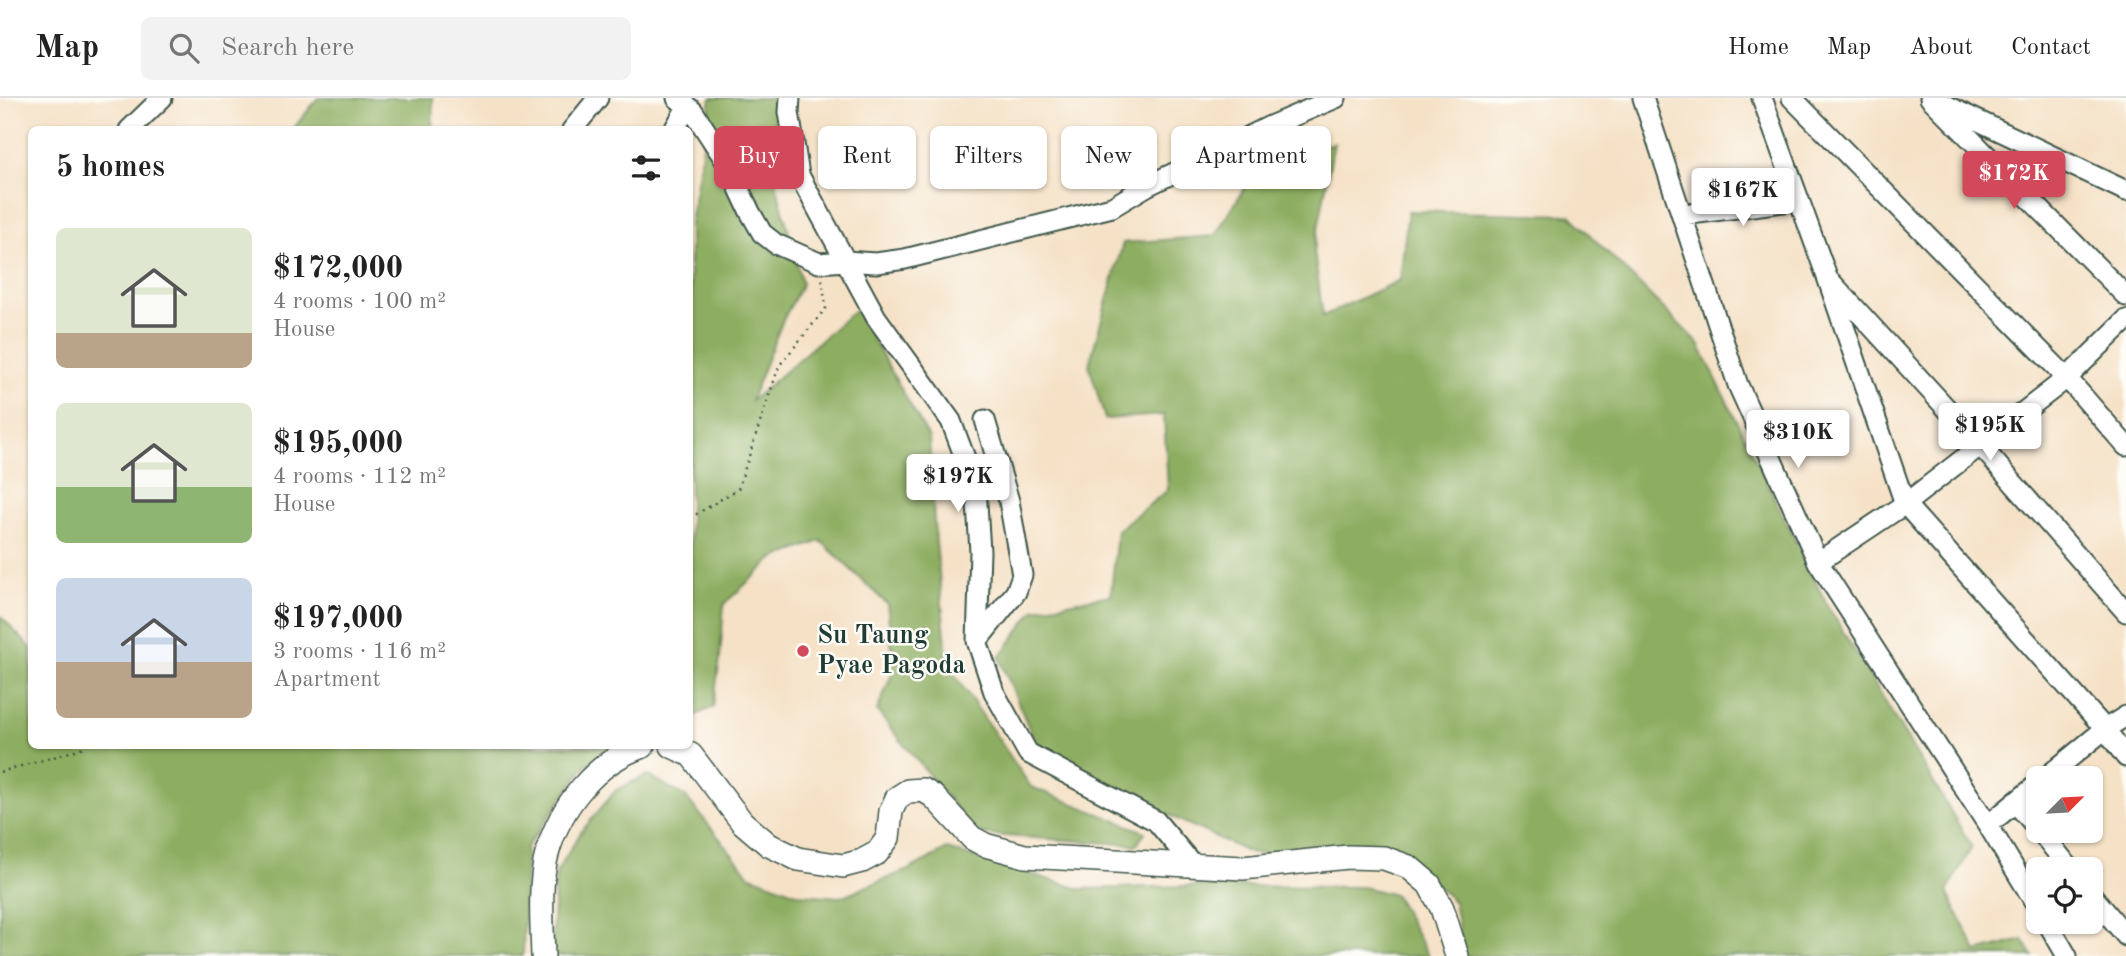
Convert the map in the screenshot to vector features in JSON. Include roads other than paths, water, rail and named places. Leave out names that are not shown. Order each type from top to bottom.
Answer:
[{"type":"main road","points":[[542,956],[542,902],[546,855],[559,821],[579,791],[600,770],[624,752],[634,749]]},
{"type":"main road","points":[[678,749],[691,755],[742,822],[769,845],[797,859],[843,866],[862,861],[877,853],[888,838],[891,811],[897,798],[908,791],[923,790],[933,796],[972,838],[1024,856],[1243,868],[1348,857],[1384,858],[1409,867],[1429,884],[1442,908],[1457,956]]},
{"type":"street","points":[[133,126],[162,98]]},
{"type":"street","points":[[575,126],[598,98]]},
{"type":"street","points":[[790,98],[789,112],[799,175],[876,317],[951,421],[976,487],[980,552],[977,641],[994,692],[1028,753],[1156,821],[1193,865]]},
{"type":"street","points":[[675,126],[682,102],[693,111],[727,163],[762,233],[776,244],[819,263],[876,263],[905,259],[1112,207],[1270,126],[1336,98]]},
{"type":"street","points":[[1643,98],[1738,384],[1818,562],[2026,888]]},
{"type":"street","points":[[1762,98],[1905,504],[2105,729],[2126,757]]},
{"type":"street","points":[[1792,98],[2067,378],[2126,446]]},
{"type":"street","points":[[1931,98],[2126,191]]},
{"type":"street","points":[[1931,98],[2126,296]]},
{"type":"street","points":[[1683,215],[1799,200]]},
{"type":"street","points":[[1827,277],[1980,445],[2126,612]]},
{"type":"street","points":[[1818,562],[1905,504],[2067,378],[2126,320]]},
{"type":"street","points":[[977,641],[1016,593],[1022,575],[1009,501],[985,420]]},
{"type":"street","points":[[2060,766],[2105,729],[2126,716]]},
{"type":"street","points":[[1988,825],[2026,793]]},
{"type":"street","points":[[2015,802],[2026,815]]},
{"type":"street","points":[[2103,908],[2126,936]]},
{"type":"street","points":[[2054,934],[2067,956]]},
{"type":"place","name":"Su Taung Pyae Pagoda","points":[[803,651]]}]
